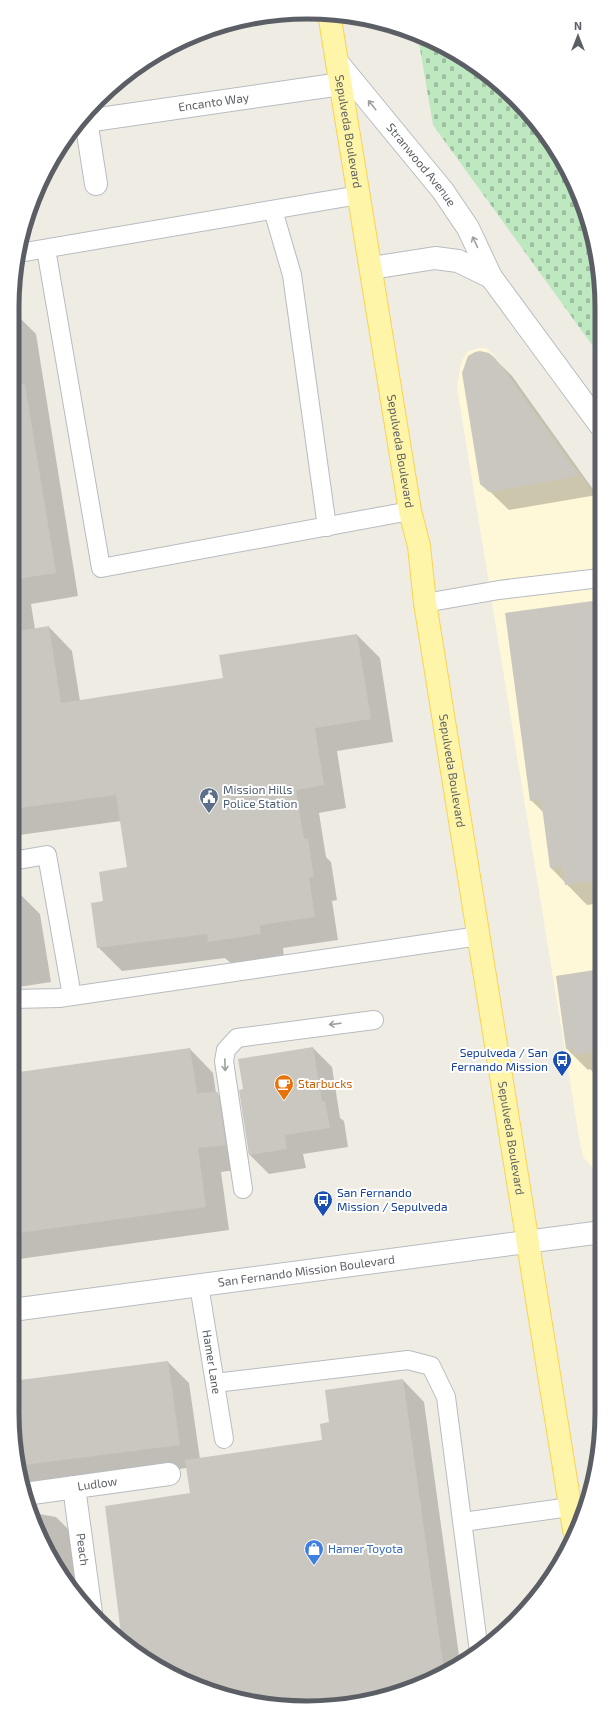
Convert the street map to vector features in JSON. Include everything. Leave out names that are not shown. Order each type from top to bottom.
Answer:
[{"type":"main road","name":"Sepulveda Boulevard","points":[[331,20],[410,512],[419,546],[425,604],[573,1523]]},
{"type":"street","name":"Stranwood Avenue","points":[[337,62],[443,191],[468,228],[491,277],[595,418]]},
{"type":"street","name":"Encanto Way","points":[[91,116],[342,84]]},
{"type":"street","points":[[87,122],[96,184]]},
{"type":"street","name":"Stranwood Avenue","points":[[372,268],[435,258],[458,261],[491,277]]},
{"type":"street","name":"San Fernando Mission Boulevard","points":[[19,1309],[595,1233]]},
{"type":"street","name":"Ludlow","points":[[30,1493],[169,1474]]},
{"type":"street","name":"Peach","points":[[74,1487],[90,1602]]},
{"type":"lane","points":[[25,252],[359,195]]},
{"type":"lane","points":[[273,210],[292,275],[328,527]]},
{"type":"lane","points":[[46,249],[101,568],[410,512]]},
{"type":"lane","points":[[425,604],[499,590],[595,579]]},
{"type":"lane","points":[[19,860],[46,855],[72,996]]},
{"type":"lane","points":[[19,999],[72,996],[479,936]]},
{"type":"lane","points":[[243,1189],[227,1089],[224,1061],[226,1050],[237,1038],[374,1020]]},
{"type":"lane","name":"Hamer Lane","points":[[199,1285],[224,1439]]},
{"type":"lane","points":[[215,1383],[408,1360],[431,1366],[446,1397],[478,1644]]},
{"type":"lane","points":[[463,1522],[570,1508]]},
{"type":"shaded area","points":[[479,348],[486,348],[494,355],[595,494],[595,1170],[584,1158],[581,1149],[457,387],[461,363],[469,351]]},
{"type":"green space","points":[[419,42],[451,58],[497,90],[524,117],[556,163],[580,214],[593,269],[595,349],[433,125]]},
{"type":"building","points":[[480,351],[489,353],[495,358],[579,476],[489,492],[480,484],[462,373],[468,356]]},
{"type":"building","points":[[19,384],[25,384],[56,573],[19,579]]},
{"type":"building","points":[[595,601],[595,881],[565,885],[562,866],[550,868],[541,799],[530,801],[505,613]]},
{"type":"building","name":"Mission Hills Police Station","points":[[49,626],[61,703],[223,678],[219,655],[357,634],[371,719],[315,728],[324,785],[296,790],[304,839],[308,838],[314,877],[309,878],[315,917],[260,925],[261,934],[208,942],[207,934],[97,948],[91,903],[103,901],[99,872],[127,867],[116,795],[19,808],[19,631]]},
{"type":"building","points":[[595,970],[595,1052],[574,1055],[574,1048],[566,1049],[556,976]]},
{"type":"building","name":"Starbucks","points":[[313,1047],[322,1101],[325,1101],[330,1128],[285,1135],[287,1149],[249,1155],[239,1090],[243,1089],[238,1059]]},
{"type":"building","points":[[190,1048],[197,1093],[218,1092],[226,1145],[198,1148],[206,1207],[19,1233],[19,1072]]},
{"type":"building","points":[[168,1361],[180,1445],[24,1465],[21,1451],[19,1380]]},
{"type":"building","name":"Hamer Toyota","points":[[403,1379],[443,1666],[400,1686],[345,1699],[307,1701],[269,1699],[214,1686],[197,1679],[163,1662],[121,1633],[105,1506],[190,1493],[185,1460],[322,1440],[320,1424],[329,1422],[325,1390]]},
{"type":"place","name":"Mission Hills Police Station","points":[[209,814]]},
{"type":"place","name":"Sepulveda / San Fernando Mission","points":[[562,1077]]},
{"type":"place","name":"Starbucks","points":[[284,1101]]},
{"type":"place","name":"San Fernando Mission / Sepulveda","points":[[323,1217]]},
{"type":"place","name":"Hamer Toyota","points":[[314,1566]]}]
